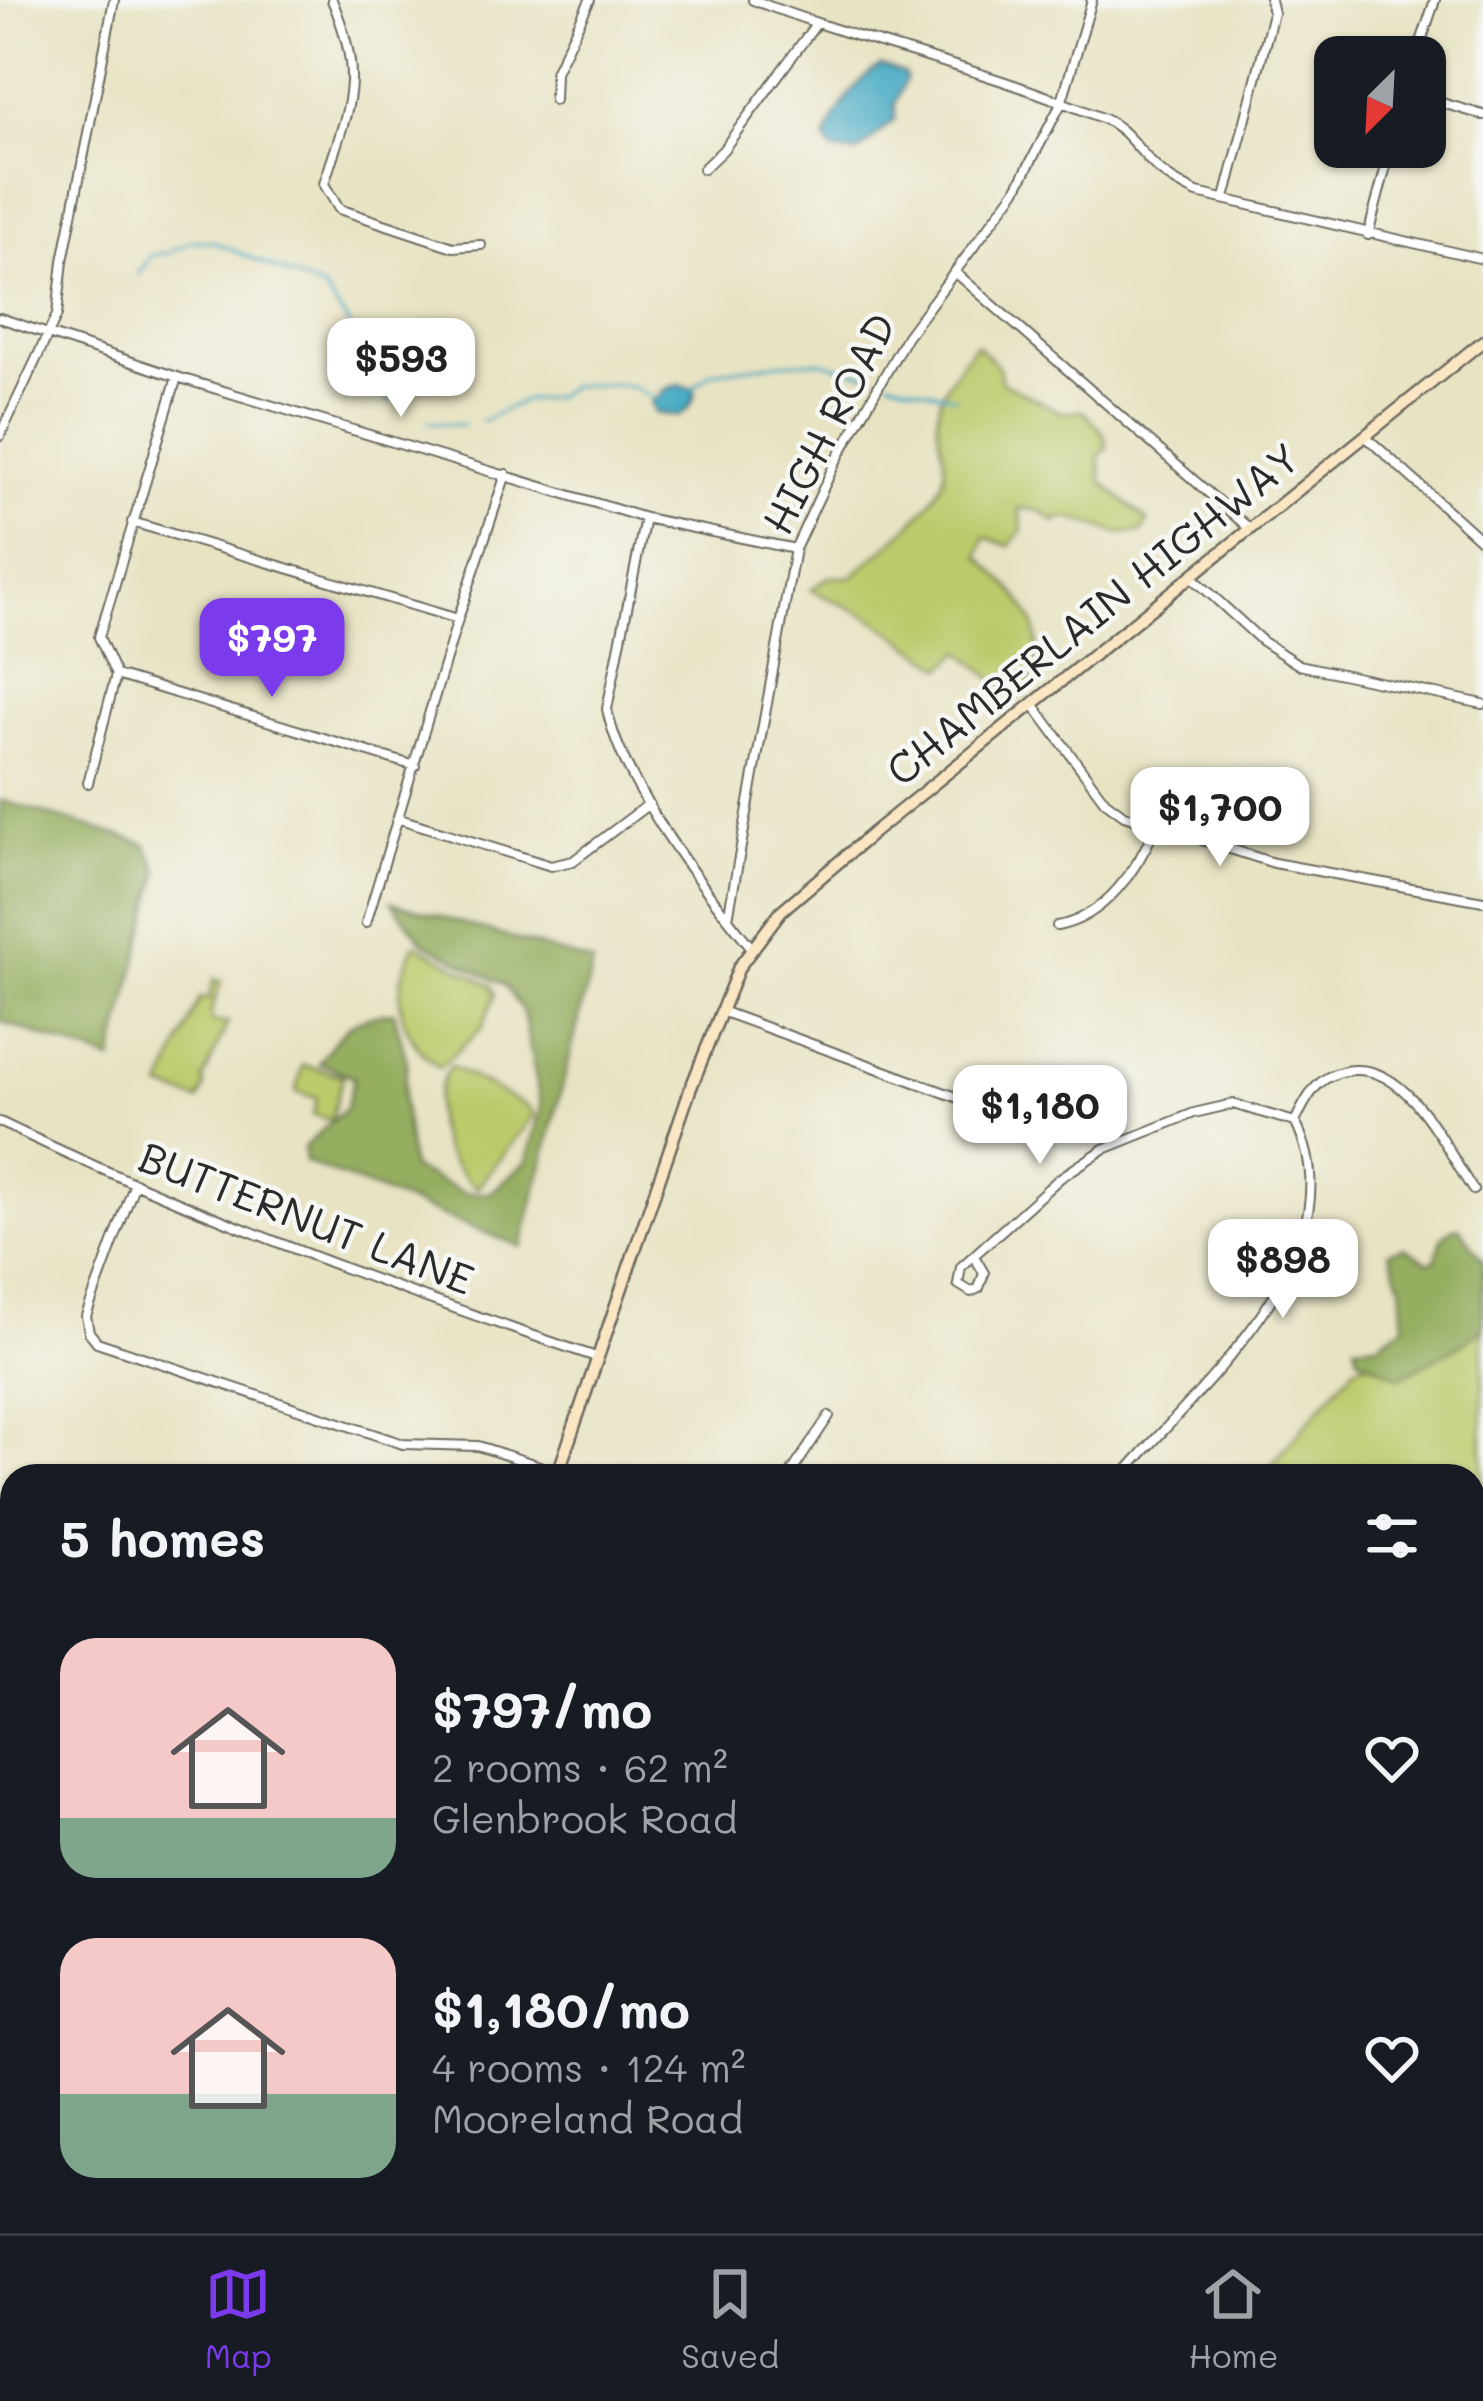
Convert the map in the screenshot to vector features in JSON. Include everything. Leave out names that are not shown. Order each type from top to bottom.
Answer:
[{"type":"main road","name":"CHAMBERLAIN HIGHWAY","points":[[751,947],[805,889],[1483,341]]},
{"type":"main road","points":[[560,1464],[720,1010],[751,947]]},
{"type":"street","points":[[332,0],[348,38],[354,76],[324,184],[339,208],[453,247],[481,245]]},
{"type":"street","points":[[554,100],[555,71],[590,0]]},
{"type":"street","points":[[753,0],[816,24],[1005,79],[1122,128],[1172,181],[1197,193],[1483,259]]},
{"type":"street","name":"HIGH ROAD","points":[[728,918],[795,549],[886,370],[1016,190],[1060,104],[1093,0]]},
{"type":"street","points":[[1225,198],[1274,13],[1270,0]]},
{"type":"street","points":[[1423,36],[1435,0]]},
{"type":"street","points":[[0,436],[57,315],[110,1]]},
{"type":"street","points":[[703,169],[723,150],[816,24]]},
{"type":"street","points":[[1446,104],[1483,115]]},
{"type":"street","points":[[1368,235],[1386,168]]},
{"type":"street","points":[[955,272],[1250,529]]},
{"type":"street","points":[[0,318],[645,518],[795,549]]},
{"type":"street","points":[[88,783],[116,675],[99,637],[177,376]]},
{"type":"street","points":[[1364,435],[1483,542]]},
{"type":"street","points":[[366,923],[506,474]]},
{"type":"street","points":[[645,518],[607,709],[613,741],[650,804],[751,947]]},
{"type":"street","points":[[132,521],[458,619]]},
{"type":"street","points":[[1191,576],[1262,641],[1299,665],[1483,704]]},
{"type":"street","points":[[116,675],[415,766]]},
{"type":"street","points":[[1033,704],[1105,801],[1124,815],[1274,863],[1483,902]]},
{"type":"street","points":[[400,818],[551,866],[573,861],[650,804]]},
{"type":"street","points":[[1057,926],[1085,916],[1134,873],[1155,827]]},
{"type":"street","points":[[720,1010],[978,1106],[984,1119]]},
{"type":"street","points":[[1132,1464],[1233,1356],[1294,1254],[1306,1220],[1311,1175],[1295,1121],[1320,1080],[1344,1071],[1381,1074],[1408,1092],[1473,1190]]},
{"type":"street","points":[[974,1256],[984,1273],[980,1288],[971,1292],[963,1290],[956,1276],[974,1256],[1060,1178],[1104,1149],[1194,1113],[1233,1104],[1295,1121]]},
{"type":"street","name":"BUTTERNUT LANE","points":[[0,1122],[135,1183],[381,1283],[596,1357]]},
{"type":"street","points":[[135,1183],[86,1316],[97,1342],[403,1444],[478,1446],[529,1464]]},
{"type":"street","points":[[797,1464],[829,1416]]},
{"type":"green space","points":[[976,344],[999,367],[1002,382],[1061,412],[1083,411],[1103,432],[1107,448],[1099,456],[1102,482],[1148,521],[1142,532],[1119,533],[1072,519],[1056,522],[1040,511],[1019,508],[1023,530],[1009,546],[985,537],[979,556],[1023,603],[1036,633],[1033,672],[1024,696],[1011,695],[961,651],[944,668],[870,617],[811,590],[828,577],[851,577],[935,495],[945,469],[939,403]]},
{"type":"green space","points":[[0,800],[146,844],[159,872],[112,1061],[0,1021]]},
{"type":"green space","points":[[392,902],[593,963],[522,1247],[305,1162],[304,1147],[346,1108],[354,1077],[319,1063],[349,1026],[394,1012],[407,1062],[403,1099],[411,1168],[465,1193],[490,1193],[527,1162],[541,1107],[523,1012],[504,985],[423,942]]},
{"type":"green space","points":[[415,944],[491,985],[495,995],[482,1028],[439,1068],[414,1041],[402,1011],[402,978]]},
{"type":"green space","points":[[214,979],[221,981],[212,1022],[228,1022],[199,1101],[162,1088],[200,998],[208,1000]]},
{"type":"green space","points":[[303,1065],[343,1076],[331,1120],[313,1115],[317,1098],[296,1092]]},
{"type":"green space","points":[[450,1066],[528,1107],[534,1115],[477,1188],[452,1162],[438,1132],[437,1100]]},
{"type":"green space","points":[[1460,1228],[1483,1261],[1483,1329],[1400,1377],[1359,1357],[1355,1345],[1378,1343],[1404,1325],[1401,1285],[1389,1252],[1404,1247],[1429,1262],[1435,1260],[1443,1236]]},
{"type":"green space","points":[[1483,1320],[1483,1464],[1272,1464],[1355,1366]]},
{"type":"water","points":[[882,65],[906,78],[895,105],[895,119],[857,153],[833,151],[825,141],[834,120],[856,87]]},
{"type":"water","points":[[679,384],[695,390],[688,408],[679,416],[655,413],[651,403]]},
{"type":"waterway","points":[[138,274],[152,255],[169,253],[191,241],[212,241],[323,289],[356,343],[378,366],[390,403]]},
{"type":"waterway","points":[[692,389],[712,372],[780,363],[819,361],[874,376]]},
{"type":"waterway","points":[[889,380],[955,397]]},
{"type":"waterway","points":[[482,421],[525,400],[552,398],[571,386],[614,384],[635,388],[654,399]]},
{"type":"waterway","points":[[428,422],[464,425]]}]
